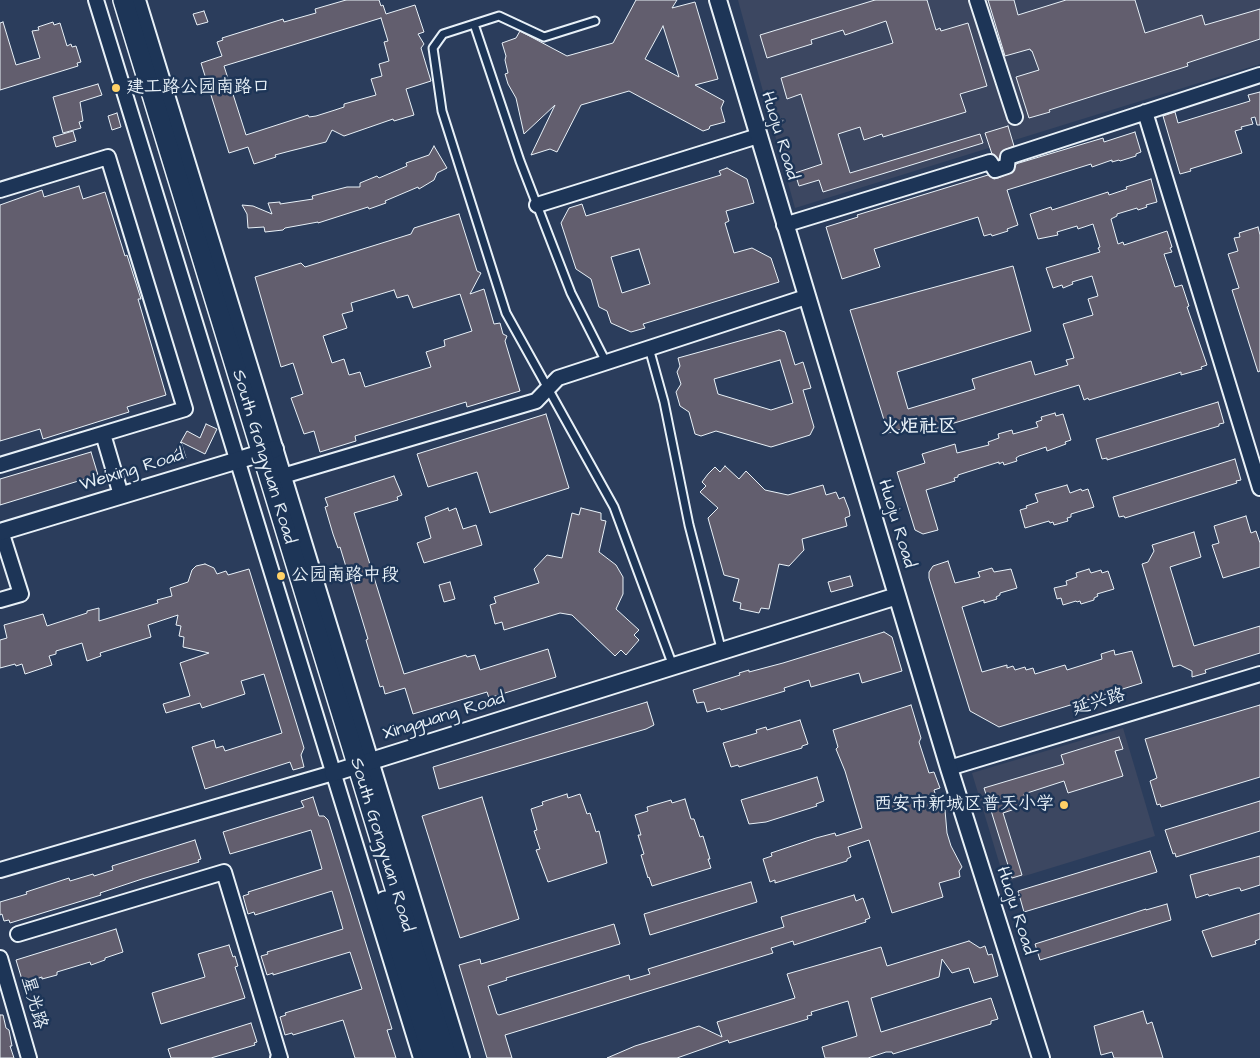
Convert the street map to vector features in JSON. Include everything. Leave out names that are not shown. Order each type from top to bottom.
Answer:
[{"type":"main road","name":"South Gongyuan Road","points":[[112,0],[257,455],[277,477],[351,767],[447,1058]]},
{"type":"main road","name":"South Gongyuan Road","points":[[122,0],[351,767],[433,1058]]},
{"type":"street","points":[[96,0],[257,455]]},
{"type":"street","points":[[138,0],[257,455]]},
{"type":"street","name":"Huoju Road","points":[[718,0],[784,225],[949,768],[1041,1058]]},
{"type":"street","points":[[977,0],[1015,117]]},
{"type":"street","points":[[784,225],[990,162],[996,170],[1007,166],[1008,157],[1260,75]]},
{"type":"street","points":[[1145,112],[1260,488]]},
{"type":"street","points":[[536,204],[758,136]]},
{"type":"street","points":[[0,190],[108,157],[185,409],[0,465]]},
{"type":"street","points":[[277,477],[536,401],[558,378],[806,297]]},
{"type":"street","points":[[103,434],[121,495]]},
{"type":"street","name":"Weixing Road","points":[[0,531],[257,455]]},
{"type":"street","points":[[0,531],[21,594],[0,600]]},
{"type":"street","name":"Xingguang Road","points":[[0,870],[351,767],[897,596]]},
{"type":"street","name":"延兴路","points":[[949,768],[1260,674]]},
{"type":"street","points":[[351,767],[421,1058]]},
{"type":"street","points":[[351,767],[462,1058]]},
{"type":"street","points":[[18,934],[224,872],[280,1058],[278,1058]]},
{"type":"street","name":"星光路","points":[[0,958],[29,1058]]},
{"type":"lane","points":[[595,21],[544,37],[499,16],[443,34],[433,48],[442,110],[506,313],[614,507],[673,667]]},
{"type":"lane","points":[[474,24],[536,204],[571,293],[606,362]]},
{"type":"lane","points":[[649,348],[664,402],[689,525],[722,652]]},
{"type":"shaded area","points":[[738,0],[1260,0],[1260,64],[795,208]]},
{"type":"shaded area","name":"西安市新城区普天小学","points":[[1123,728],[1155,836],[1005,882],[972,773]]},
{"type":"building","points":[[346,0],[379,0],[386,14],[415,5],[424,32],[418,34],[424,44],[421,48],[431,81],[406,89],[414,115],[394,121],[393,119],[344,136],[332,130],[326,142],[275,155],[276,157],[254,164],[248,147],[229,153],[201,63],[222,56],[217,42],[223,40],[222,38],[283,19],[284,22],[316,13],[315,9]],"holes":[[[381,18],[388,41],[384,42],[389,61],[379,64],[382,76],[371,79],[376,95],[344,104],[344,107],[316,116],[309,117],[308,115],[246,135],[224,66]]]},
{"type":"building","points":[[636,0],[677,0],[672,8],[695,2],[718,79],[695,85],[724,101],[721,108],[725,122],[710,126],[709,129],[703,131],[629,91],[581,105],[557,152],[550,149],[531,155],[555,105],[524,134],[516,98],[505,74],[508,73],[502,43],[516,38],[520,31],[567,56],[613,43]],"holes":[[[663,26],[679,77],[645,59]]]},
{"type":"building","points":[[875,0],[927,0],[936,30],[940,28],[941,31],[968,23],[987,86],[960,94],[966,112],[883,137],[882,134],[864,140],[860,127],[838,134],[850,173],[980,134],[983,143],[823,192],[819,180],[799,186],[795,173],[822,164],[801,94],[787,99],[781,78],[893,43],[886,21],[845,35],[843,30],[811,40],[812,44],[767,58],[760,35]]},
{"type":"building","points":[[988,0],[1014,0],[1018,15],[1066,0],[1135,0],[1145,33],[1202,15],[1205,25],[1260,9],[1260,39],[1187,63],[1188,66],[1029,118],[1016,77],[1039,70],[1030,49],[1005,56]]},
{"type":"building","points":[[204,11],[208,22],[197,25],[193,14]]},
{"type":"building","points":[[3,22],[16,65],[40,58],[32,31],[39,30],[38,27],[53,22],[54,25],[60,23],[67,46],[71,44],[72,47],[76,46],[81,62],[77,63],[78,66],[0,90],[0,23]]},
{"type":"building","points":[[98,84],[102,95],[80,102],[83,121],[79,122],[81,128],[63,133],[53,97]]},
{"type":"building","points":[[1260,92],[1260,125],[1257,125],[1255,117],[1251,118],[1253,124],[1241,127],[1242,129],[1235,131],[1242,153],[1190,169],[1191,171],[1180,174],[1163,116],[1175,112],[1178,123],[1250,101],[1248,95]]},
{"type":"building","points":[[117,113],[121,127],[112,130],[108,116]]},
{"type":"building","points":[[1008,126],[1014,146],[1002,151],[999,160],[992,154],[985,133]]},
{"type":"building","points":[[73,131],[76,141],[56,147],[53,137]]},
{"type":"building","points":[[1135,132],[1141,152],[1136,154],[1136,156],[1120,161],[1112,162],[1112,160],[1092,167],[1091,164],[1007,190],[1018,225],[1007,229],[1008,231],[992,236],[991,234],[984,236],[978,217],[874,249],[880,267],[842,279],[826,227],[858,217],[857,215],[988,175],[994,179],[998,178],[1013,172],[1016,164],[1019,163],[1103,138],[1104,142]]},
{"type":"building","points":[[434,146],[447,168],[437,173],[434,180],[419,189],[418,187],[369,209],[368,207],[318,223],[265,232],[264,227],[248,228],[247,214],[242,205],[253,206],[272,214],[268,203],[280,202],[280,204],[313,199],[312,196],[347,187],[360,187],[360,183],[377,176],[379,178],[407,166],[406,163],[429,155]]},
{"type":"building","points":[[727,168],[747,179],[754,203],[726,211],[729,221],[725,223],[734,253],[752,248],[771,258],[779,282],[643,324],[645,328],[631,332],[611,323],[607,311],[599,307],[591,279],[576,269],[561,223],[569,208],[582,204],[586,216],[721,175],[719,171]],"holes":[[[639,249],[650,284],[622,293],[611,257]]]},
{"type":"building","points":[[1151,179],[1157,202],[1146,205],[1147,207],[1138,210],[1137,208],[1117,214],[1117,216],[1111,219],[1118,244],[1123,242],[1124,245],[1167,231],[1172,252],[1164,254],[1175,287],[1182,285],[1189,306],[1187,307],[1207,365],[1201,367],[1202,369],[1181,375],[1181,372],[1089,400],[1088,398],[1084,400],[1079,385],[928,431],[925,422],[888,433],[850,310],[1013,266],[1031,331],[897,372],[908,409],[975,389],[972,379],[1031,361],[1035,375],[1068,365],[1066,360],[1074,358],[1063,324],[1093,315],[1088,299],[1098,296],[1092,276],[1072,282],[1073,284],[1063,288],[1062,285],[1053,288],[1046,268],[1100,252],[1098,248],[1100,247],[1093,224],[1078,229],[1077,226],[1057,232],[1058,235],[1038,239],[1030,214],[1051,207],[1052,210],[1108,192],[1109,195]]},
{"type":"building","points":[[79,186],[83,199],[105,192],[141,299],[138,299],[166,395],[127,407],[129,412],[43,439],[40,429],[0,441],[0,205],[42,190],[44,197]]},
{"type":"building","points":[[459,214],[477,271],[481,273],[470,294],[484,289],[494,324],[500,323],[503,334],[507,336],[505,341],[520,391],[467,407],[466,402],[355,436],[356,441],[320,452],[314,431],[304,434],[291,398],[303,394],[293,363],[281,367],[255,277],[301,263],[305,267],[411,234],[414,228]],"holes":[[[394,290],[397,298],[408,295],[413,308],[460,294],[472,331],[444,340],[445,346],[426,352],[431,367],[365,387],[360,372],[349,375],[344,359],[332,363],[323,336],[347,328],[342,314],[353,311],[351,303]]]},
{"type":"building","points":[[1258,227],[1260,235],[1260,371],[1258,372],[1232,290],[1239,288],[1228,254],[1238,251],[1234,238],[1240,237],[1239,233]]},
{"type":"building","points":[[779,330],[785,332],[795,365],[803,362],[811,388],[803,390],[814,427],[810,435],[771,447],[716,431],[701,436],[695,434],[689,412],[680,406],[676,392],[681,384],[677,372],[680,366],[678,358]],"holes":[[[780,360],[793,403],[771,410],[718,394],[714,379]]]},
{"type":"building","points":[[1218,402],[1224,423],[1219,424],[1219,426],[1107,460],[1107,458],[1102,459],[1096,439]]},
{"type":"building","points":[[1055,413],[1056,416],[1063,414],[1071,440],[1065,442],[1066,444],[1047,451],[1046,447],[1019,456],[1016,458],[1017,461],[1004,465],[1003,462],[999,464],[999,462],[958,475],[958,477],[954,478],[955,481],[926,490],[938,530],[923,534],[915,530],[897,472],[925,463],[922,454],[955,444],[957,453],[989,445],[988,442],[999,438],[998,434],[1012,430],[1013,434],[1038,427],[1036,422],[1042,420],[1041,417]]},
{"type":"building","points":[[546,414],[569,488],[490,513],[477,472],[428,487],[417,454]]},
{"type":"building","points":[[206,424],[217,429],[205,454],[181,442],[186,458],[169,463],[187,431],[200,438]]},
{"type":"building","points":[[91,452],[98,475],[0,505],[0,479]]},
{"type":"building","points":[[1235,459],[1241,480],[1236,481],[1237,483],[1125,518],[1124,516],[1119,517],[1113,497]]},
{"type":"building","points":[[725,466],[739,479],[746,471],[765,490],[788,495],[823,485],[826,495],[836,492],[839,499],[844,497],[849,510],[850,516],[845,518],[847,526],[802,539],[804,550],[789,566],[779,564],[769,609],[761,608],[759,613],[740,609],[741,603],[733,601],[739,579],[724,575],[708,518],[718,508],[700,492],[706,486],[702,482],[708,474],[715,467],[720,472]]},
{"type":"building","points":[[394,476],[402,495],[397,497],[398,500],[354,513],[404,674],[466,655],[467,657],[475,655],[480,670],[548,649],[556,677],[489,698],[487,692],[413,714],[405,688],[385,694],[383,686],[380,687],[366,640],[368,639],[340,547],[338,548],[333,534],[325,507],[328,506],[325,498]]},
{"type":"building","points":[[1067,485],[1070,493],[1081,489],[1082,491],[1088,489],[1094,507],[1071,514],[1071,517],[1067,518],[1068,521],[1054,525],[1053,522],[1050,523],[1049,521],[1025,528],[1020,510],[1038,502],[1035,494]]},
{"type":"building","points":[[448,508],[449,511],[456,508],[463,529],[476,525],[482,545],[424,563],[417,543],[431,538],[425,517]]},
{"type":"building","points":[[581,508],[601,513],[601,520],[606,521],[599,552],[616,565],[623,577],[623,594],[616,609],[639,630],[634,635],[639,640],[626,655],[621,650],[615,656],[572,615],[560,613],[504,630],[502,622],[495,624],[490,605],[496,603],[494,597],[539,583],[534,569],[547,555],[562,558],[572,513],[579,515]]},
{"type":"building","points":[[1246,516],[1251,533],[1256,531],[1260,543],[1260,567],[1223,578],[1212,545],[1219,543],[1214,526]]},
{"type":"building","points":[[1194,532],[1201,557],[1170,567],[1194,646],[1260,626],[1260,653],[1205,670],[1206,673],[1192,677],[1192,671],[1180,665],[1173,667],[1142,564],[1148,562],[1154,551],[1152,545]]},
{"type":"building","points":[[948,561],[955,583],[980,577],[978,572],[992,568],[994,572],[1011,569],[1017,588],[1000,593],[996,597],[997,599],[984,603],[984,600],[962,607],[982,672],[1007,665],[1007,668],[1013,666],[1015,670],[1025,667],[1026,670],[1033,668],[1035,674],[1065,665],[1067,670],[1102,659],[1101,654],[1114,650],[1115,655],[1132,651],[1142,683],[999,727],[970,711],[929,578],[929,572],[933,566]]},
{"type":"building","points":[[205,564],[214,568],[217,574],[226,571],[228,575],[249,569],[304,748],[301,755],[304,767],[293,770],[290,762],[205,789],[192,747],[214,740],[216,748],[223,746],[225,751],[282,733],[264,674],[241,681],[245,694],[202,708],[200,703],[166,713],[163,704],[190,696],[180,663],[209,653],[183,647],[184,637],[179,636],[181,626],[176,625],[178,615],[148,625],[151,637],[100,653],[101,656],[87,661],[82,643],[56,651],[56,654],[49,656],[52,665],[25,674],[22,664],[0,668],[0,640],[7,638],[4,625],[43,614],[47,626],[99,608],[99,621],[158,603],[157,600],[172,596],[170,588],[188,582],[192,570],[196,566]]},
{"type":"building","points":[[1089,569],[1091,573],[1101,570],[1102,573],[1108,571],[1114,589],[1097,594],[1098,596],[1094,600],[1081,604],[1080,601],[1076,601],[1063,605],[1061,598],[1057,599],[1054,588],[1067,585],[1066,581],[1077,577],[1076,573]]},
{"type":"building","points":[[850,576],[853,586],[831,592],[828,582]]},
{"type":"building","points":[[450,582],[455,599],[444,602],[439,585]]},
{"type":"building","points":[[884,632],[892,637],[902,671],[862,683],[859,673],[811,687],[809,680],[784,688],[785,691],[721,710],[720,708],[707,712],[704,702],[697,703],[693,690],[740,675],[739,673],[783,663]]},
{"type":"building","points":[[647,702],[654,725],[646,729],[439,789],[433,767]]},
{"type":"building","points":[[911,705],[921,738],[919,742],[929,773],[934,772],[940,788],[934,790],[940,809],[945,810],[947,833],[951,846],[962,867],[959,871],[960,877],[939,883],[943,897],[892,913],[869,840],[848,847],[851,857],[847,861],[775,883],[775,880],[770,882],[763,859],[772,856],[771,853],[816,838],[835,833],[836,836],[862,828],[845,771],[836,749],[838,747],[833,730]]},
{"type":"building","points":[[1260,705],[1260,777],[1161,807],[1160,804],[1157,805],[1150,781],[1157,778],[1145,739]]},
{"type":"building","points":[[800,720],[808,744],[802,746],[802,748],[739,767],[738,765],[731,767],[723,743],[757,733],[756,730],[766,727],[767,730]]},
{"type":"building","points":[[1119,737],[1123,749],[1115,751],[1123,776],[1068,793],[1064,781],[1024,794],[1027,805],[1003,813],[1022,875],[1012,878],[984,788],[1064,764],[1061,755]]},
{"type":"building","points":[[817,777],[824,801],[816,804],[817,806],[766,822],[749,824],[741,800]]},
{"type":"building","points":[[567,794],[568,798],[580,794],[587,814],[590,813],[596,832],[599,831],[607,863],[548,882],[536,850],[540,849],[534,831],[537,830],[531,809],[543,805],[542,802]]},
{"type":"building","points":[[313,797],[319,816],[324,816],[328,820],[392,1029],[387,1030],[396,1058],[355,1058],[343,1020],[293,1035],[292,1033],[285,1035],[280,1017],[286,1015],[285,1013],[362,989],[350,952],[273,975],[273,973],[267,975],[261,956],[268,954],[267,952],[343,929],[332,891],[255,915],[254,912],[248,914],[243,896],[249,894],[248,892],[322,869],[311,830],[230,854],[223,832],[304,807],[301,801]]},
{"type":"building","points":[[482,797],[519,919],[460,938],[422,816]]},
{"type":"building","points":[[685,799],[691,819],[694,819],[700,837],[703,836],[711,868],[652,886],[641,855],[644,854],[638,835],[641,835],[635,815],[648,811],[647,807],[671,800],[672,803]]},
{"type":"building","points":[[1260,801],[1260,831],[1176,857],[1175,853],[1173,854],[1165,830]]},
{"type":"building","points":[[195,840],[201,859],[198,860],[199,862],[10,923],[9,920],[4,921],[2,914],[0,915],[0,902],[27,894],[26,892],[69,878],[70,881],[93,874],[94,876],[113,870],[112,866]]},
{"type":"building","points":[[1150,851],[1157,872],[1024,912],[1018,891]]},
{"type":"building","points":[[1260,856],[1260,885],[1241,891],[1240,888],[1237,888],[1196,898],[1190,875]]},
{"type":"building","points":[[751,882],[757,902],[650,935],[644,914]]},
{"type":"building","points":[[854,895],[856,901],[863,898],[870,918],[865,920],[866,922],[794,945],[793,941],[771,948],[773,953],[505,1035],[512,1058],[487,1058],[459,965],[480,959],[481,964],[614,924],[620,944],[506,978],[507,980],[488,986],[497,1014],[499,1015],[629,975],[630,980],[650,974],[648,969],[784,927],[781,917]]},
{"type":"building","points":[[1167,904],[1171,920],[1040,960],[1035,944]]},
{"type":"building","points":[[1260,913],[1260,939],[1255,941],[1256,944],[1212,957],[1202,931]]},
{"type":"building","points":[[116,929],[123,952],[91,965],[90,962],[57,972],[57,975],[23,983],[16,960]]},
{"type":"building","points":[[969,941],[980,948],[985,946],[988,955],[992,954],[998,976],[974,983],[969,968],[952,973],[942,959],[939,977],[871,998],[881,1032],[991,998],[998,1019],[991,1021],[991,1024],[893,1054],[892,1052],[886,1052],[868,1058],[825,1058],[822,1047],[857,1036],[848,1001],[811,1012],[812,1015],[807,1016],[808,1019],[729,1043],[728,1040],[677,1058],[607,1058],[635,1046],[699,1026],[722,1037],[717,1022],[795,998],[787,974],[881,947],[887,966]]},
{"type":"building","points":[[229,945],[233,957],[235,956],[238,966],[235,967],[245,998],[161,1024],[152,993],[205,977],[198,954]]},
{"type":"building","points":[[1143,1011],[1147,1024],[1152,1022],[1163,1058],[1114,1058],[1112,1052],[1101,1055],[1094,1026]]},
{"type":"building","points":[[0,1015],[3,1015],[6,1028],[9,1030],[12,1046],[10,1046],[14,1058],[0,1058]]},
{"type":"building","points":[[251,1023],[257,1042],[254,1043],[255,1045],[211,1058],[171,1058],[168,1049]]},
{"type":"place","name":"建工路公园南路口","points":[[116,88]]},
{"type":"place","name":"公园南路中段","points":[[281,576]]},
{"type":"place","name":"西安市新城区普天小学","points":[[1064,805]]},
{"type":"district","name":"火炬社区","points":[[919,428]]}]
